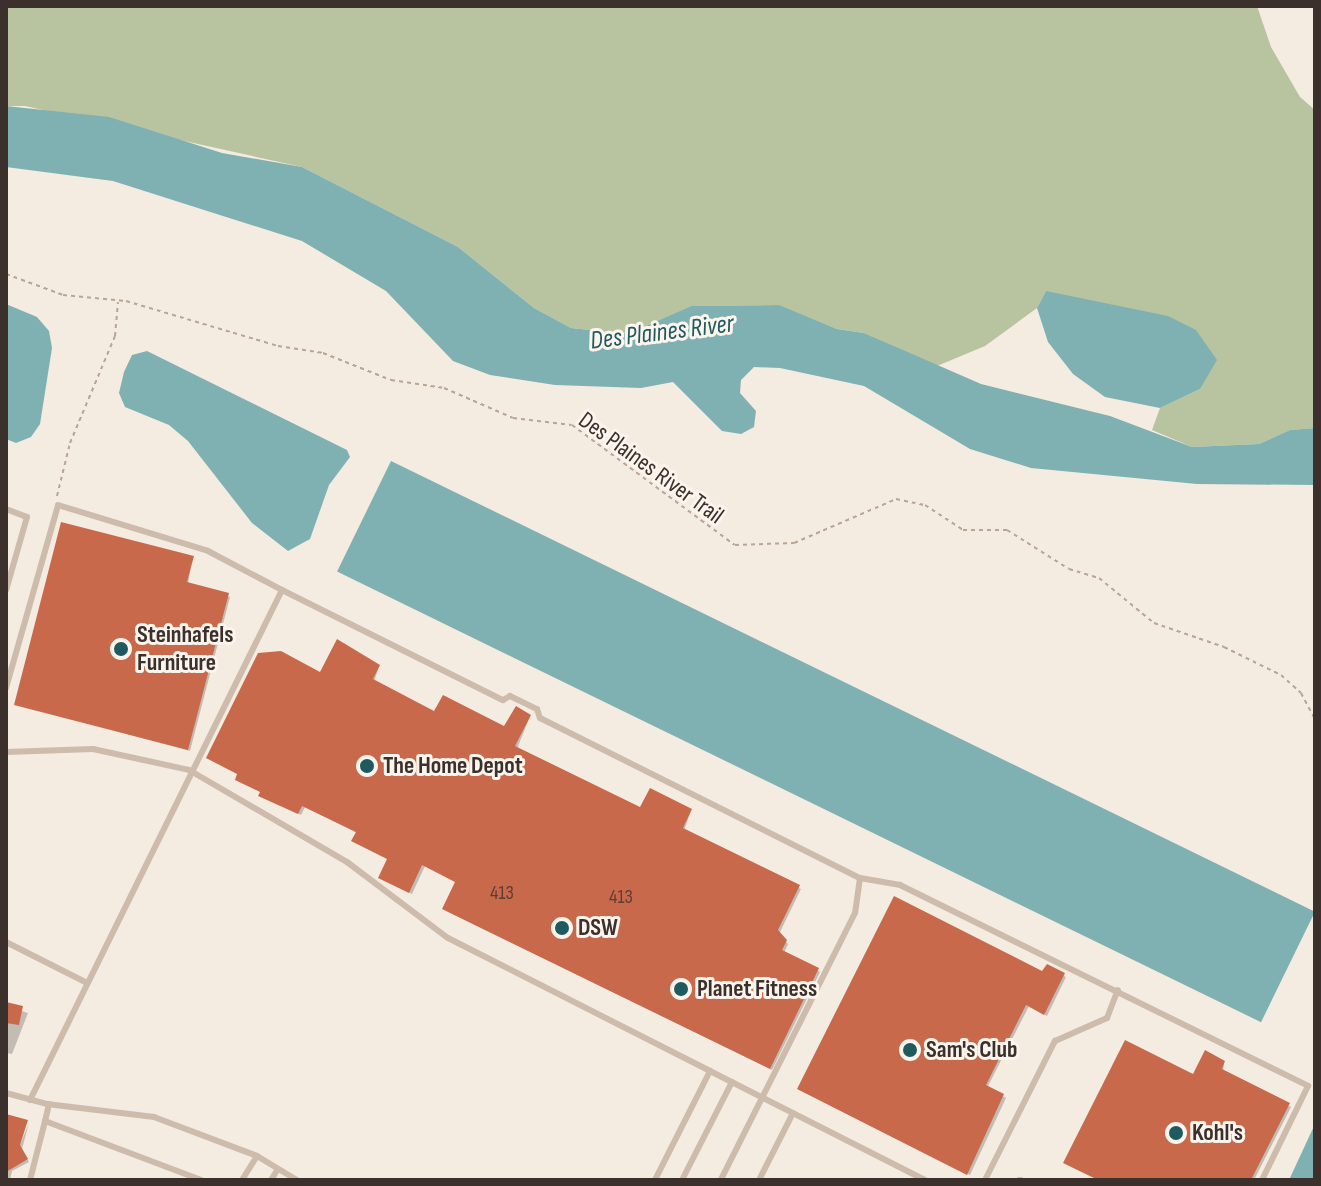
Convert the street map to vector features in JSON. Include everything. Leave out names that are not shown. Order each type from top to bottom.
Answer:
[{"type":"lane","points":[[6,688],[58,505],[208,551],[503,700],[510,696],[537,709],[540,718],[860,878],[900,885],[1308,1086],[1262,1180]]},
{"type":"lane","points":[[6,509],[27,517],[6,590]]},
{"type":"lane","points":[[30,1100],[189,770],[282,590]]},
{"type":"lane","points":[[6,752],[93,749],[189,770],[347,862],[448,938],[925,1180]]},
{"type":"lane","points":[[721,1180],[855,913],[860,878]]},
{"type":"lane","points":[[6,942],[87,983]]},
{"type":"lane","points":[[985,1180],[1055,1041],[1107,1018],[1118,990]]},
{"type":"lane","points":[[655,1180],[710,1071]]},
{"type":"lane","points":[[682,1180],[732,1082]]},
{"type":"lane","points":[[6,1093],[49,1104],[154,1117],[257,1156],[297,1180]]},
{"type":"lane","points":[[30,1180],[49,1104]]},
{"type":"lane","points":[[759,1180],[793,1113]]},
{"type":"lane","points":[[45,1121],[201,1180]]},
{"type":"lane","points":[[242,1180],[257,1156]]},
{"type":"lane","points":[[271,1180],[278,1169]]},
{"type":"path","name":"Des Plaines River Trail","points":[[6,274],[63,295],[117,299],[278,346],[323,353],[391,380],[444,388],[513,418],[572,425],[735,545],[794,543],[896,499],[925,505],[963,530],[1007,530],[1069,569],[1099,578],[1154,623],[1224,647],[1281,675],[1301,693],[1315,719]]},
{"type":"path","points":[[58,505],[60,476],[70,443],[115,336],[117,299]]},
{"type":"green space","points":[[6,6],[1257,6],[1271,47],[1300,97],[1315,110],[1315,428],[1290,430],[1259,444],[1192,447],[1152,430],[1160,408],[1200,389],[1046,291],[1037,308],[985,346],[937,366],[864,333],[837,329],[778,305],[691,306],[629,334],[571,328],[534,308],[458,247],[302,167],[25,106],[6,106]]},
{"type":"water","name":"Des Plaines River","points":[[6,106],[109,117],[222,153],[302,167],[458,247],[534,308],[571,328],[628,334],[691,306],[779,305],[837,329],[864,333],[981,384],[1110,416],[1192,447],[1259,444],[1290,430],[1315,428],[1315,485],[1197,484],[1031,468],[970,449],[864,386],[780,368],[754,367],[741,380],[740,393],[756,411],[754,427],[741,434],[722,431],[673,382],[641,388],[555,385],[490,375],[453,361],[386,291],[302,241],[113,181],[6,167]]},
{"type":"water","points":[[1046,291],[1168,316],[1196,330],[1217,360],[1200,389],[1160,408],[1105,397],[1073,374],[1048,342],[1037,308]]},
{"type":"water","points":[[6,304],[37,317],[49,331],[52,348],[40,424],[31,437],[16,443],[6,439]]},
{"type":"water","points":[[147,351],[347,450],[350,457],[329,485],[310,539],[288,551],[252,523],[188,441],[169,425],[125,407],[119,393],[124,372],[132,355]]},
{"type":"water","points":[[391,461],[1315,912],[1261,1022],[337,572]]},
{"type":"water","points":[[1315,1124],[1315,1180],[1289,1180]]},
{"type":"building","name":"Steinhafels Furniture","points":[[61,522],[194,556],[187,582],[229,593],[188,750],[14,705]]},
{"type":"building","points":[[337,639],[380,665],[373,679],[434,711],[443,695],[504,726],[516,706],[531,715],[515,746],[640,807],[650,788],[692,809],[683,828],[800,885],[778,930],[787,940],[782,950],[819,968],[770,1069],[442,909],[455,882],[422,865],[409,893],[378,878],[387,859],[351,841],[356,832],[302,806],[298,814],[258,796],[260,792],[235,780],[237,774],[206,758],[258,653],[281,651],[320,672]]},
{"type":"building","name":"Sam's Club","points":[[894,896],[1042,971],[1047,964],[1065,973],[1044,1015],[1026,1005],[986,1085],[1004,1094],[967,1175],[797,1089]]},
{"type":"building","points":[[6,1002],[23,1006],[19,1025],[6,1023]]},
{"type":"building","name":"Kohl's","points":[[1125,1040],[1193,1074],[1205,1050],[1225,1061],[1222,1069],[1290,1103],[1251,1180],[1098,1180],[1063,1163]]},
{"type":"building","points":[[6,1114],[28,1120],[20,1145],[28,1159],[6,1172]]},
{"type":"place","name":"Steinhafels Furniture","points":[[121,649]]},
{"type":"place","name":"The Home Depot","points":[[367,766]]},
{"type":"place","name":"DSW","points":[[562,928]]},
{"type":"place","name":"Planet Fitness","points":[[681,989]]},
{"type":"place","name":"Sam's Club","points":[[910,1050]]},
{"type":"place","name":"Kohl's","points":[[1176,1133]]}]
